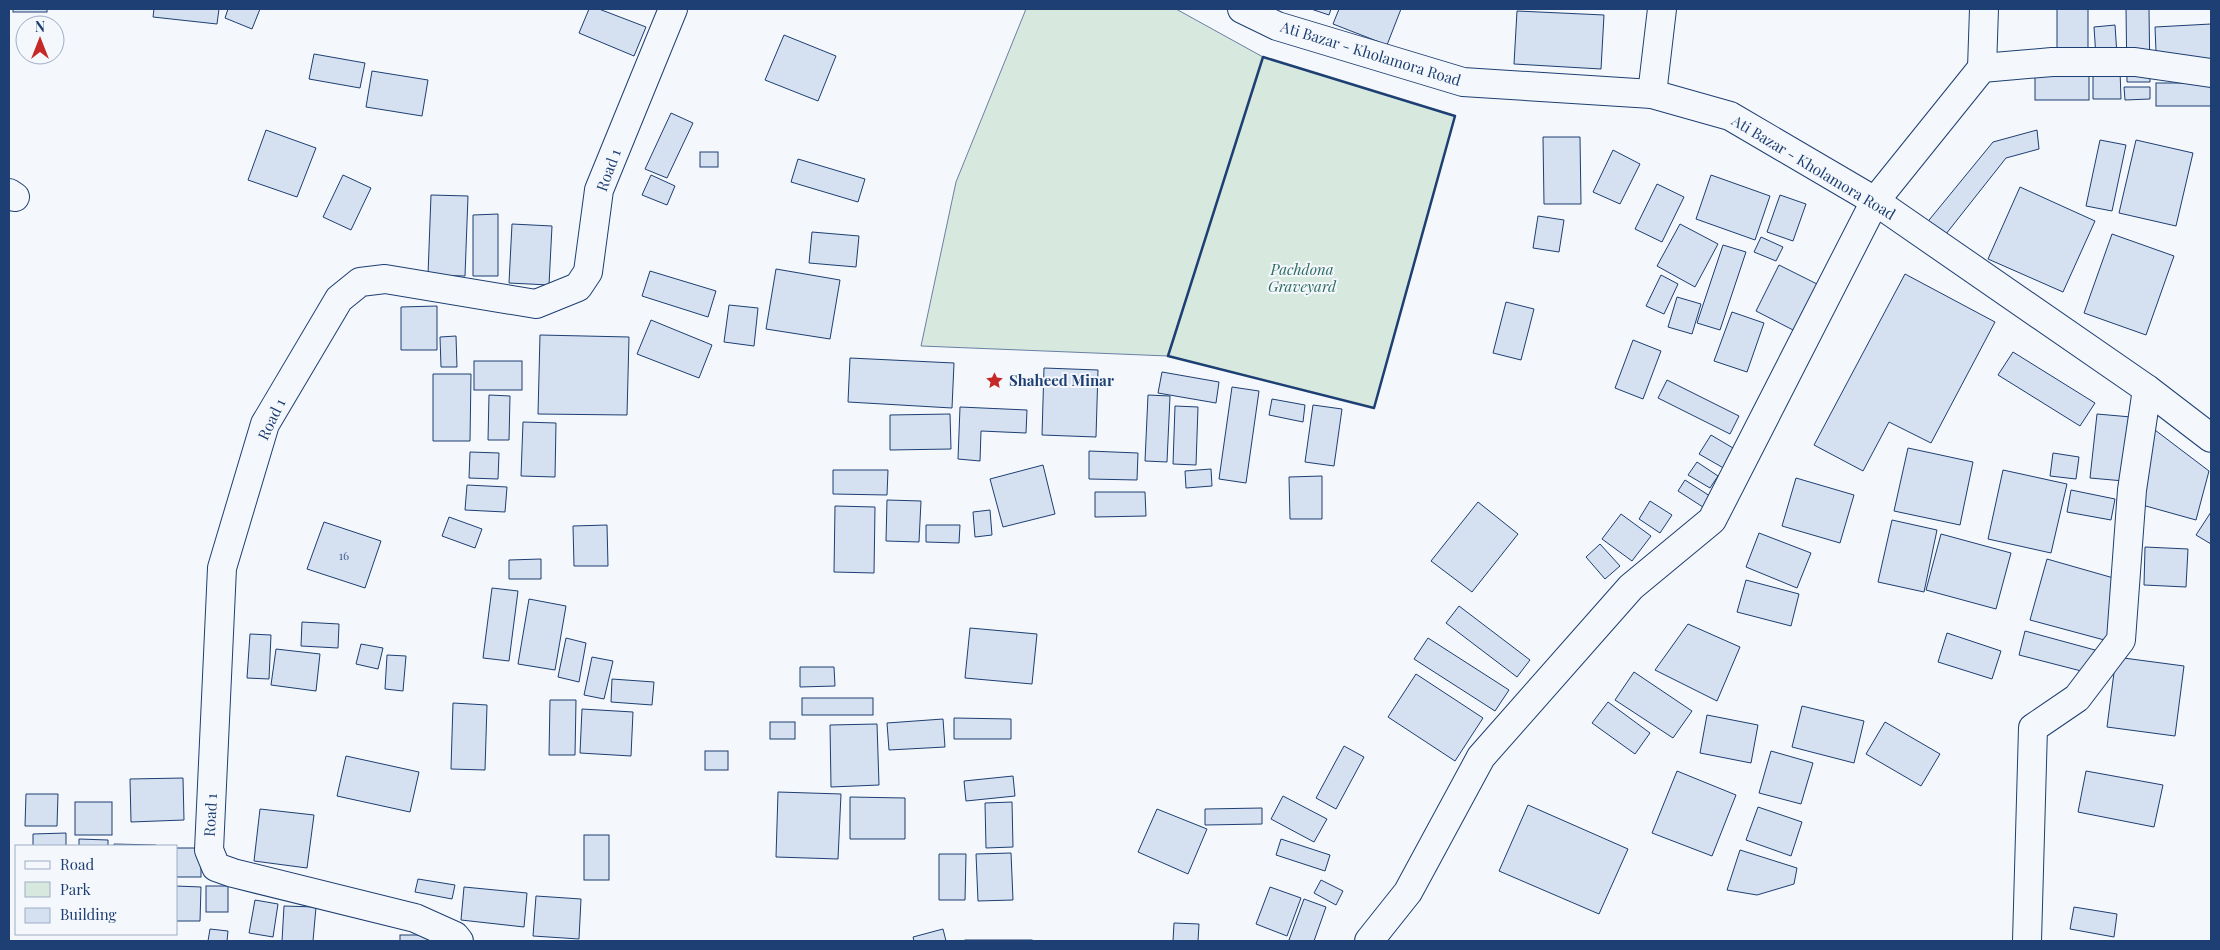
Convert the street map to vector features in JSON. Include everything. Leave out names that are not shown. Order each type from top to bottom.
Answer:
[{"type":"street","name":"Road 1","points":[[458,941],[455,936],[416,918],[233,873],[216,867],[208,850],[222,568],[265,424],[339,299],[360,282],[385,279],[536,304],[578,287],[588,272],[599,190],[673,9]]},
{"type":"street","name":"Ati Bazar - Kholamora Road","points":[[1242,9],[1278,26],[1463,82],[1652,94],[1730,116],[1875,201],[2147,389],[2211,438]]},
{"type":"street","points":[[1652,94],[1662,9]]},
{"type":"street","points":[[1369,941],[1408,892],[1481,757],[1631,587],[1712,520],[1875,201],[1982,68],[1984,9]]},
{"type":"street","points":[[1982,68],[2052,62],[2134,62],[2211,73]]},
{"type":"street","points":[[2027,941],[2033,728],[2077,698],[2121,640],[2132,490],[2147,389]]},
{"type":"green space","name":"Pachdona Graveyard","points":[[1026,9],[1176,9],[1263,57],[1455,116],[1374,408],[1168,356],[921,346],[956,182]]},
{"type":"building","points":[[13,9],[47,9],[47,12],[13,12]]},
{"type":"building","points":[[154,9],[219,9],[217,24],[153,17]]},
{"type":"building","points":[[228,9],[260,9],[252,29],[225,18]]},
{"type":"building","points":[[589,9],[599,9],[646,27],[634,56],[579,33]]},
{"type":"building","points":[[1311,9],[1331,9],[1329,15]]},
{"type":"building","points":[[1339,9],[1401,9],[1387,45],[1333,24]]},
{"type":"building","points":[[2057,9],[2088,9],[2088,64],[2057,64]]},
{"type":"building","points":[[2126,9],[2149,9],[2150,82],[2127,82]]},
{"type":"building","points":[[1517,11],[1604,15],[1601,69],[1514,64]]},
{"type":"building","points":[[2211,24],[2211,73],[2157,76],[2155,27]]},
{"type":"building","points":[[2115,25],[2117,55],[2096,57],[2094,27]]},
{"type":"building","points":[[784,35],[836,56],[818,101],[765,80]]},
{"type":"building","points":[[314,54],[365,63],[360,88],[309,79]]},
{"type":"building","points":[[2120,70],[2121,99],[2093,99],[2093,71]]},
{"type":"building","points":[[372,71],[428,80],[422,116],[366,107]]},
{"type":"building","points":[[2035,74],[2089,74],[2089,100],[2035,100]]},
{"type":"building","points":[[2156,83],[2211,83],[2211,106],[2156,106]]},
{"type":"building","points":[[2124,87],[2150,87],[2150,99],[2125,100]]},
{"type":"building","points":[[671,113],[693,123],[667,178],[645,169]]},
{"type":"building","points":[[266,130],[316,148],[297,197],[248,180]]},
{"type":"building","points":[[2037,130],[2039,149],[2006,158],[1942,239],[1925,225],[1993,142]]},
{"type":"building","points":[[1543,137],[1580,137],[1581,204],[1544,204]]},
{"type":"building","points":[[2100,140],[2126,145],[2112,211],[2086,206]]},
{"type":"building","points":[[2136,140],[2193,153],[2176,226],[2119,213]]},
{"type":"building","points":[[1613,150],[1640,164],[1620,204],[1593,192]]},
{"type":"building","points":[[700,152],[718,152],[718,167],[700,167]]},
{"type":"building","points":[[798,159],[865,179],[858,202],[791,182]]},
{"type":"building","points":[[343,175],[371,188],[351,230],[323,217]]},
{"type":"building","points":[[651,175],[675,186],[667,205],[642,195]]},
{"type":"building","points":[[1711,175],[1770,196],[1755,240],[1696,219]]},
{"type":"building","points":[[1657,184],[1684,197],[1662,242],[1635,229]]},
{"type":"building","points":[[2020,187],[2095,221],[2063,292],[1988,259]]},
{"type":"building","points":[[431,195],[468,196],[465,276],[428,275]]},
{"type":"building","points":[[1780,195],[1806,204],[1793,241],[1767,232]]},
{"type":"building","points":[[498,214],[498,276],[473,276],[473,215]]},
{"type":"building","points":[[1538,216],[1564,220],[1559,252],[1533,248]]},
{"type":"building","points":[[512,224],[552,226],[549,285],[509,283]]},
{"type":"building","points":[[1680,224],[1718,244],[1695,287],[1657,266]]},
{"type":"building","points":[[812,232],[859,236],[856,267],[809,263]]},
{"type":"building","points":[[2112,234],[2174,256],[2146,335],[2084,313]]},
{"type":"building","points":[[1761,237],[1783,247],[1776,261],[1754,252]]},
{"type":"building","points":[[1723,245],[1746,252],[1720,330],[1697,323]]},
{"type":"building","points":[[1779,265],[1819,285],[1795,331],[1756,311]]},
{"type":"building","points":[[776,269],[840,280],[830,339],[766,329]]},
{"type":"building","points":[[650,271],[716,291],[708,317],[642,296]]},
{"type":"building","points":[[1905,274],[1995,322],[1931,443],[1889,422],[1863,471],[1814,445]]},
{"type":"building","points":[[1661,275],[1678,284],[1664,314],[1646,306]]},
{"type":"building","points":[[1677,297],[1701,304],[1692,334],[1668,327]]},
{"type":"building","points":[[1506,302],[1534,309],[1521,360],[1493,353]]},
{"type":"building","points":[[729,305],[758,308],[754,346],[724,342]]},
{"type":"building","points":[[437,306],[437,350],[401,350],[401,307]]},
{"type":"building","points":[[1732,312],[1764,323],[1747,372],[1714,361]]},
{"type":"building","points":[[651,320],[712,345],[699,378],[637,354]]},
{"type":"building","points":[[540,335],[629,337],[627,415],[538,414]]},
{"type":"building","points":[[456,336],[457,367],[441,367],[440,337]]},
{"type":"building","points":[[1633,340],[1661,351],[1643,399],[1615,388]]},
{"type":"building","points":[[2013,352],[2095,403],[2080,426],[1998,375]]},
{"type":"building","points":[[850,358],[954,363],[952,408],[848,402]]},
{"type":"building","points":[[474,361],[522,361],[522,390],[474,390]]},
{"type":"building","points":[[1044,368],[1098,370],[1096,437],[1042,435]]},
{"type":"building","points":[[1162,372],[1219,382],[1216,403],[1158,393]]},
{"type":"building","points":[[433,374],[471,374],[470,441],[433,441]]},
{"type":"building","points":[[1667,380],[1739,416],[1730,434],[1658,398]]},
{"type":"building","points":[[1232,387],[1259,391],[1246,483],[1219,479]]},
{"type":"building","points":[[489,395],[510,396],[509,440],[488,440]]},
{"type":"building","points":[[1148,395],[1170,396],[1167,462],[1145,461]]},
{"type":"building","points":[[1272,399],[1305,405],[1303,422],[1269,415]]},
{"type":"building","points":[[1313,405],[1342,409],[1334,466],[1305,462]]},
{"type":"building","points":[[1175,406],[1198,407],[1196,465],[1173,464]]},
{"type":"building","points":[[960,407],[1027,410],[1026,433],[981,431],[980,461],[958,459]]},
{"type":"building","points":[[950,414],[951,449],[890,450],[890,415]]},
{"type":"building","points":[[2097,414],[2131,417],[2124,481],[2090,478]]},
{"type":"building","points":[[523,422],[556,423],[555,477],[521,476]]},
{"type":"building","points":[[2151,427],[2209,471],[2196,520],[2135,503]]},
{"type":"building","points":[[1711,435],[1738,451],[1727,470],[1699,454]]},
{"type":"building","points":[[1908,448],[1973,462],[1960,525],[1894,511]]},
{"type":"building","points":[[1089,451],[1138,453],[1137,480],[1089,479]]},
{"type":"building","points":[[470,452],[499,453],[498,479],[469,478]]},
{"type":"building","points":[[2053,453],[2079,457],[2076,479],[2050,476]]},
{"type":"building","points":[[1697,462],[1718,476],[1710,488],[1688,475]]},
{"type":"building","points":[[1043,465],[1055,514],[1003,527],[990,479]]},
{"type":"building","points":[[1211,469],[1212,486],[1186,488],[1185,471]]},
{"type":"building","points":[[833,470],[888,470],[887,495],[833,494]]},
{"type":"building","points":[[2003,470],[2067,484],[2051,553],[1988,539]]},
{"type":"building","points":[[1322,476],[1322,519],[1290,519],[1289,477]]},
{"type":"building","points":[[1796,478],[1854,495],[1840,543],[1782,526]]},
{"type":"building","points":[[1685,480],[1713,498],[1706,509],[1678,491]]},
{"type":"building","points":[[467,485],[507,487],[505,512],[465,510]]},
{"type":"building","points":[[2071,490],[2115,499],[2111,520],[2067,512]]},
{"type":"building","points":[[1095,492],[1145,492],[1146,516],[1095,517]]},
{"type":"building","points":[[887,500],[921,501],[919,542],[886,541]]},
{"type":"building","points":[[1650,501],[1672,515],[1660,533],[1639,519]]},
{"type":"building","points":[[1478,502],[1518,534],[1472,592],[1431,561]]},
{"type":"building","points":[[835,506],[875,507],[874,573],[834,572]]},
{"type":"building","points":[[990,510],[992,535],[975,537],[973,512]]},
{"type":"building","points":[[2211,512],[2211,544],[2196,535]]},
{"type":"building","points":[[1621,514],[1651,536],[1632,561],[1602,539]]},
{"type":"building","points":[[449,517],[482,529],[475,548],[442,536]]},
{"type":"building","points":[[1892,520],[1937,530],[1924,592],[1878,582]]},
{"type":"building","points":[[324,522],[381,541],[365,588],[307,569]]},
{"type":"building","points":[[607,525],[608,566],[574,566],[573,526]]},
{"type":"building","points":[[926,525],[960,525],[959,543],[926,542]]},
{"type":"building","points":[[1759,533],[1811,553],[1797,588],[1746,567]]},
{"type":"building","points":[[1941,534],[2011,553],[1996,609],[1926,590]]},
{"type":"building","points":[[1600,544],[1620,566],[1605,579],[1586,557]]},
{"type":"building","points":[[2145,547],[2188,549],[2186,587],[2144,585]]},
{"type":"building","points":[[541,559],[541,579],[509,579],[509,560]]},
{"type":"building","points":[[2047,559],[2124,581],[2108,641],[2030,620]]},
{"type":"building","points":[[1746,580],[1799,594],[1791,626],[1737,612]]},
{"type":"building","points":[[492,588],[518,591],[509,661],[483,658]]},
{"type":"building","points":[[529,599],[566,606],[555,670],[518,664]]},
{"type":"building","points":[[1459,606],[1530,660],[1517,677],[1446,623]]},
{"type":"building","points":[[302,622],[339,624],[338,648],[301,646]]},
{"type":"building","points":[[1688,624],[1740,647],[1717,701],[1655,670]]},
{"type":"building","points":[[970,628],[1037,634],[1032,684],[965,678]]},
{"type":"building","points":[[2025,631],[2095,650],[2089,673],[2019,655]]},
{"type":"building","points":[[1947,633],[2001,651],[1992,679],[1938,662]]},
{"type":"building","points":[[250,634],[271,635],[269,679],[247,678]]},
{"type":"building","points":[[566,638],[586,643],[579,682],[558,677]]},
{"type":"building","points":[[1428,638],[1509,690],[1495,711],[1414,659]]},
{"type":"building","points":[[361,644],[383,648],[378,669],[356,664]]},
{"type":"building","points":[[276,649],[320,654],[316,691],[271,685]]},
{"type":"building","points":[[387,655],[406,656],[403,691],[385,689]]},
{"type":"building","points":[[592,657],[613,661],[604,699],[584,695]]},
{"type":"building","points":[[2116,657],[2184,666],[2175,736],[2107,727]]},
{"type":"building","points":[[800,667],[834,667],[835,686],[800,687]]},
{"type":"building","points":[[1634,672],[1692,711],[1673,738],[1615,700]]},
{"type":"building","points":[[1416,674],[1483,718],[1455,761],[1388,717]]},
{"type":"building","points":[[612,679],[654,682],[652,705],[611,702]]},
{"type":"building","points":[[802,698],[873,698],[873,715],[802,715]]},
{"type":"building","points":[[550,700],[576,700],[575,755],[549,755]]},
{"type":"building","points":[[1608,702],[1650,733],[1635,754],[1592,723]]},
{"type":"building","points":[[453,703],[487,705],[485,770],[451,769]]},
{"type":"building","points":[[1802,706],[1864,721],[1854,763],[1792,747]]},
{"type":"building","points":[[582,709],[633,712],[631,756],[580,753]]},
{"type":"building","points":[[1707,715],[1758,725],[1751,763],[1700,753]]},
{"type":"building","points":[[954,718],[1011,719],[1011,739],[954,739]]},
{"type":"building","points":[[943,719],[945,747],[889,750],[887,723]]},
{"type":"building","points":[[770,722],[795,722],[795,739],[770,739]]},
{"type":"building","points":[[1885,722],[1940,754],[1921,786],[1866,754]]},
{"type":"building","points":[[877,724],[879,785],[831,787],[830,725]]},
{"type":"building","points":[[1344,746],[1364,757],[1336,809],[1316,798]]},
{"type":"building","points":[[705,751],[728,751],[728,770],[705,770]]},
{"type":"building","points":[[1771,751],[1813,763],[1801,804],[1759,793]]},
{"type":"building","points":[[346,756],[419,772],[410,812],[337,796]]},
{"type":"building","points":[[1677,771],[1736,795],[1712,856],[1652,833]]},
{"type":"building","points":[[2086,771],[2163,785],[2154,827],[2078,812]]},
{"type":"building","points":[[1013,776],[1015,796],[966,801],[964,781]]},
{"type":"building","points":[[183,778],[184,820],[131,822],[130,779]]},
{"type":"building","points":[[778,792],[841,794],[838,859],[776,857]]},
{"type":"building","points":[[26,794],[58,794],[57,826],[25,826]]},
{"type":"building","points":[[1283,796],[1327,819],[1314,842],[1271,819]]},
{"type":"building","points":[[850,797],[905,798],[905,839],[850,839]]},
{"type":"building","points":[[75,802],[112,802],[112,835],[75,835]]},
{"type":"building","points":[[1012,802],[1013,847],[986,848],[985,803]]},
{"type":"building","points":[[1528,805],[1628,849],[1599,914],[1499,871]]},
{"type":"building","points":[[1758,807],[1802,822],[1791,856],[1746,840]]},
{"type":"building","points":[[1262,808],[1262,824],[1205,825],[1205,809]]},
{"type":"building","points":[[260,809],[314,815],[307,868],[254,861]]},
{"type":"building","points":[[1157,809],[1207,829],[1188,874],[1138,852]]},
{"type":"building","points":[[66,833],[66,845],[33,845],[33,834]]},
{"type":"building","points":[[584,835],[609,835],[609,880],[584,880]]},
{"type":"building","points":[[79,839],[108,840],[108,845],[79,845]]},
{"type":"building","points":[[1281,839],[1330,855],[1325,871],[1276,855]]},
{"type":"building","points":[[114,844],[156,845],[114,845]]},
{"type":"building","points":[[178,848],[201,848],[201,877],[178,877]]},
{"type":"building","points":[[1740,850],[1797,868],[1794,884],[1757,895],[1727,890]]},
{"type":"building","points":[[1011,853],[1013,900],[978,901],[976,854]]},
{"type":"building","points":[[939,854],[966,854],[965,900],[939,900]]},
{"type":"building","points":[[418,879],[455,885],[452,899],[415,892]]},
{"type":"building","points":[[1321,880],[1343,891],[1336,905],[1314,893]]},
{"type":"building","points":[[178,886],[201,887],[200,921],[178,921]]},
{"type":"building","points":[[206,886],[228,886],[228,912],[206,912]]},
{"type":"building","points":[[464,887],[527,893],[524,927],[461,920]]},
{"type":"building","points":[[1270,887],[1301,898],[1287,936],[1256,924]]},
{"type":"building","points":[[536,896],[581,899],[579,939],[533,936]]},
{"type":"building","points":[[1304,899],[1326,907],[1314,941],[1292,941],[1289,940]]},
{"type":"building","points":[[255,900],[278,904],[273,937],[249,933]]},
{"type":"building","points":[[284,906],[316,907],[313,941],[282,941]]},
{"type":"building","points":[[2074,907],[2117,914],[2114,937],[2070,929]]},
{"type":"building","points":[[1174,923],[1199,924],[1198,941],[1173,941]]},
{"type":"building","points":[[210,929],[228,931],[227,941],[208,941]]},
{"type":"building","points":[[943,929],[946,941],[914,941],[913,937]]},
{"type":"building","points":[[400,935],[440,935],[440,941],[400,941]]},
{"type":"building","points":[[1032,940],[1032,941],[965,941]]},
{"type":"wall","points":[[1263,57],[1455,116],[1374,408],[1168,356],[1263,57]]},
{"type":"place","name":"Shaheed Minar","points":[[995,380]]}]
